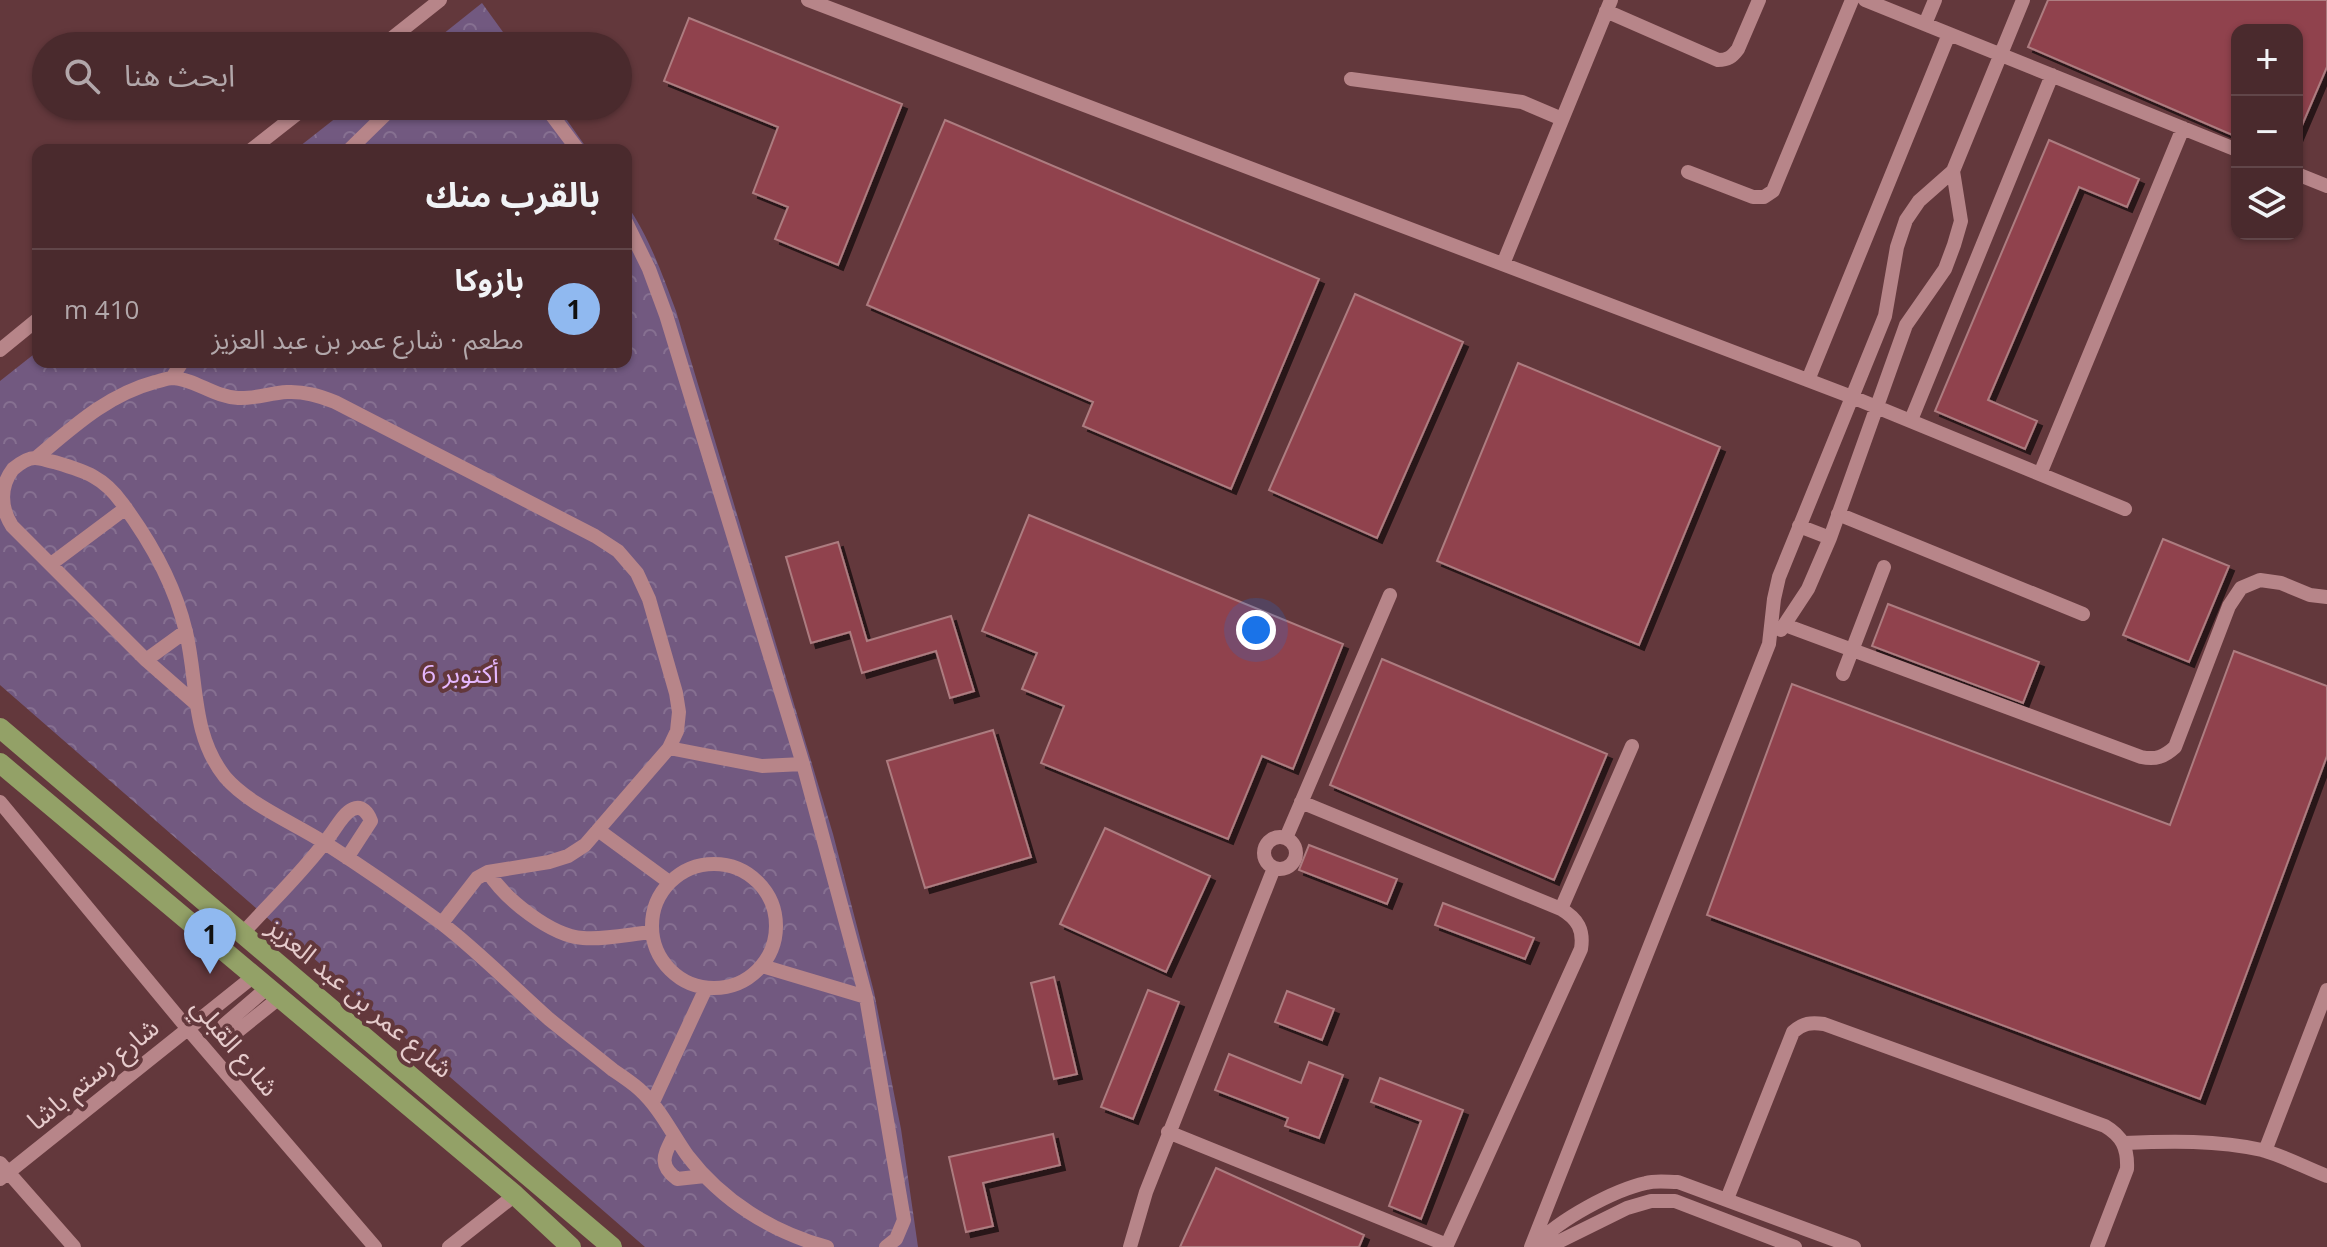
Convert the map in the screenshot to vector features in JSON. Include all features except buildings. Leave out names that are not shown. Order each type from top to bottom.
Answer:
[{"type":"main road","name":"شارع عمر بن عبد العزيز","points":[[0,728],[612,1247]]},
{"type":"main road","name":"شارع عمر بن عبد العزيز","points":[[0,763],[515,1195],[571,1247]]},
{"type":"street","points":[[400,32],[440,0]]},
{"type":"street","points":[[808,0],[1852,397],[2125,509]]},
{"type":"street","points":[[1503,264],[1608,6],[1718,60],[1726,60],[1738,49],[1759,0]]},
{"type":"street","points":[[1688,172],[1753,197],[1764,197],[1773,191],[1852,0]]},
{"type":"street","points":[[1865,0],[2231,148]]},
{"type":"street","points":[[1925,24],[1935,0]]},
{"type":"street","points":[[1533,1247],[1769,644],[1779,577],[1885,316],[1897,247],[1906,220],[1919,201],[1953,171],[2023,0]]},
{"type":"street","points":[[1808,380],[1949,34]]},
{"type":"street","points":[[1911,420],[2052,75]]},
{"type":"street","points":[[1351,79],[1522,102],[1562,119]]},
{"type":"street","points":[[259,144],[289,120]]},
{"type":"street","points":[[355,144],[380,120]]},
{"type":"street","points":[[556,120],[574,144]]},
{"type":"street","points":[[2040,474],[2183,128]]},
{"type":"street","points":[[1769,644],[1808,589],[1830,538],[1906,325],[1945,269],[1961,221],[1953,171]]},
{"type":"street","points":[[2303,176],[2327,186]]},
{"type":"street","points":[[632,234],[666,315],[803,764],[866,997],[904,1220],[896,1239],[886,1247]]},
{"type":"street","points":[[0,350],[32,324]]},
{"type":"street","points":[[172,378],[178,368]]},
{"type":"street","points":[[195,703],[146,660],[2,514],[0,501],[4,476],[20,463],[36,458],[89,413],[143,385],[172,378],[237,398],[286,392],[311,394],[335,402],[595,536],[618,551],[637,573],[649,599],[676,693],[679,712],[677,731],[669,748],[585,845],[568,856],[549,862],[488,872],[468,887],[442,923]]},
{"type":"street","points":[[36,458],[91,473],[111,488],[146,536],[176,598],[186,631],[200,731],[211,756],[227,779],[248,797],[325,843],[442,923],[551,1020],[653,1102],[705,1176],[734,1202],[766,1224],[801,1240],[827,1247]]},
{"type":"street","points":[[51,564],[126,508]]},
{"type":"street","points":[[1838,514],[2083,614]]},
{"type":"street","points":[[1799,526],[1830,538]]},
{"type":"street","points":[[1843,674],[1884,567]]},
{"type":"street","points":[[1785,625],[2141,757],[2154,759],[2166,755],[2175,747],[2229,606],[2241,588],[2260,580],[2327,597]]},
{"type":"street","points":[[1130,1247],[1168,1132],[1274,868],[1268,864],[1264,850],[1272,839],[1286,838],[1390,595]]},
{"type":"street","points":[[146,660],[186,631]]},
{"type":"street","points":[[1561,909],[1632,746]]},
{"type":"street","points":[[669,748],[762,766],[803,764]]},
{"type":"street","name":"شارع القبلي","points":[[0,802],[188,1029],[375,1247]]},
{"type":"street","points":[[1168,1132],[1447,1246],[1581,949],[1583,936],[1579,925],[1572,915],[1561,909],[1301,802]]},
{"type":"street","points":[[243,933],[325,843],[347,814],[362,808],[371,821],[347,858]]},
{"type":"street","points":[[598,830],[669,882]]},
{"type":"street","points":[[721,864],[739,869],[755,880],[767,894],[774,912],[776,931],[772,949],[762,966],[737,984],[722,988],[706,988],[675,975],[664,963],[652,932],[656,905],[669,882],[684,871],[702,865],[721,864]]},
{"type":"street","points":[[488,872],[508,897],[555,930],[570,936],[586,939],[652,932]]},
{"type":"street","points":[[762,966],[866,997]]},
{"type":"street","name":"شارع رستم باشا","points":[[3,1172],[188,1029],[267,987]]},
{"type":"street","points":[[653,1102],[706,988]]},
{"type":"street","points":[[2265,1151],[2327,990]]},
{"type":"street","points":[[1727,1199],[1793,1032],[1813,1022],[2105,1126],[2116,1133],[2124,1143],[2128,1156],[2127,1169],[2097,1247]]},
{"type":"street","points":[[674,1135],[663,1159],[667,1171],[677,1179],[705,1176]]},
{"type":"street","points":[[2124,1143],[2218,1143],[2265,1151],[2327,1176]]},
{"type":"street","points":[[3,1172],[74,1247]]},
{"type":"street","points":[[1533,1247],[1566,1220],[1622,1190],[1650,1182],[1678,1182],[1854,1247]]},
{"type":"street","points":[[449,1247],[515,1195]]},
{"type":"street","points":[[1548,1247],[1627,1208],[1651,1201],[1675,1201],[1795,1247]]},
{"type":"green space","points":[[482,3],[503,32],[446,32]]},
{"type":"green space","points":[[333,120],[567,120],[584,144],[303,144]]},
{"type":"green space","name":"6 أكتوبر","points":[[632,213],[648,242],[676,311],[833,834],[874,992],[901,1129],[918,1247],[645,1247],[0,685],[0,381],[32,356],[32,368],[632,368]]},
{"type":"place","name":"بازوكا","points":[[210,974]]}]
